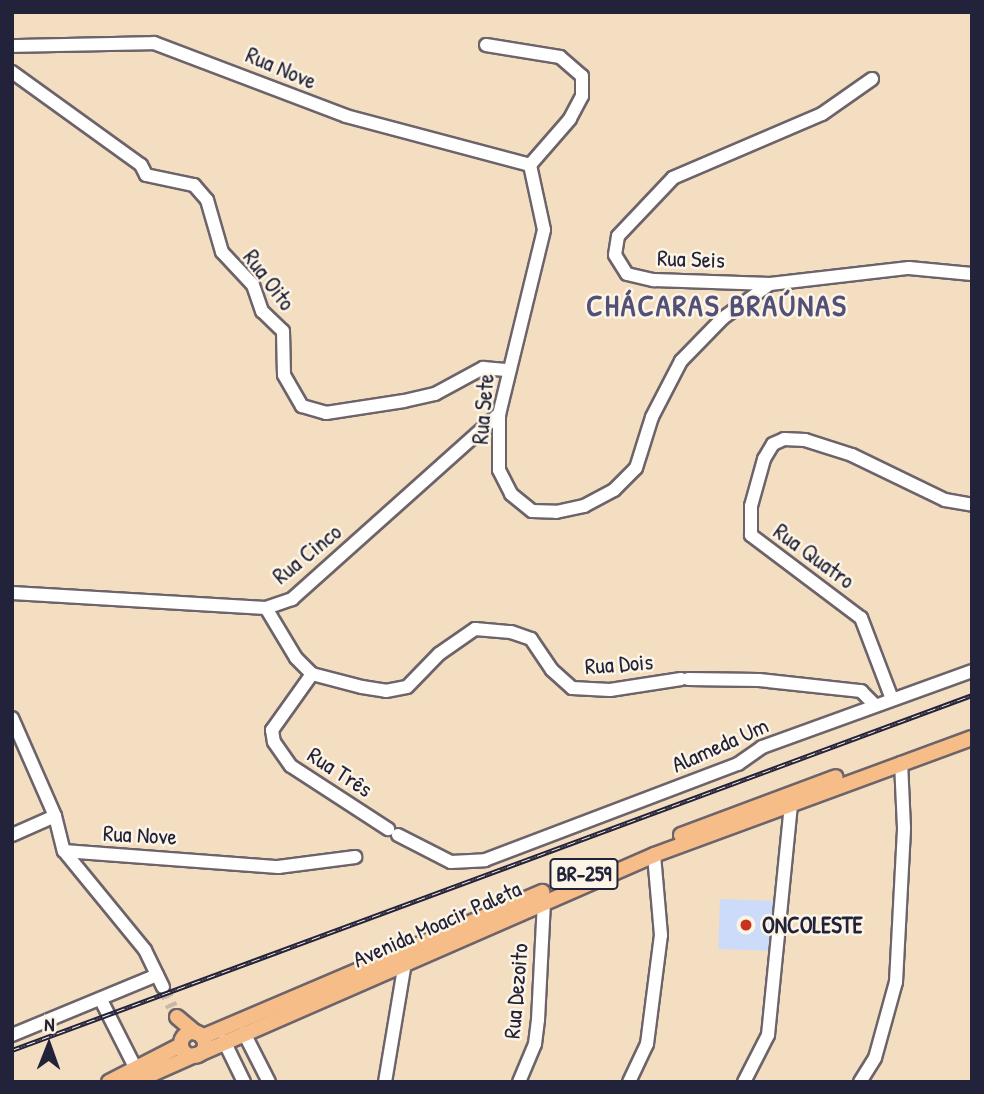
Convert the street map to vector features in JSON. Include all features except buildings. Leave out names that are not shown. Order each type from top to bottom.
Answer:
[{"type":"main road","name":"Avenida Moacir Paleta","points":[[199,1035],[631,855],[972,728]]},
{"type":"main road","name":"Avenida Moacir Paleta","points":[[108,1082],[136,1078],[197,1054],[654,855],[972,738]]},
{"type":"main road","points":[[174,1012],[199,1035],[204,1048],[197,1054],[188,1054],[181,1043],[174,1012]]},
{"type":"main road","points":[[181,1043],[185,1035],[199,1035]]},
{"type":"main road","name":"Avenida Moacir Paleta","points":[[136,1078],[181,1043]]},
{"type":"street","name":"Rua Nove","points":[[12,46],[154,43],[346,116],[530,165]]},
{"type":"street","points":[[486,45],[560,57],[582,76],[582,96],[570,120],[530,165]]},
{"type":"street","name":"Rua Oito","points":[[12,72],[141,164],[146,175],[194,185],[207,200],[222,252],[253,285],[261,311],[283,331],[284,375],[302,406],[326,413],[404,401],[435,394],[483,368],[506,370]]},
{"type":"street","name":"Rua Seis","points":[[872,79],[822,114],[673,178],[618,236],[615,255],[627,274],[654,280],[770,284],[909,268],[972,274]]},
{"type":"street","name":"Rua Sete","points":[[530,165],[544,230],[506,370],[499,414],[499,470],[511,494],[532,511],[556,512],[584,506],[614,490],[636,468],[652,417],[681,361],[723,318],[770,284]]},
{"type":"street","name":"Rua Cinco","points":[[12,593],[266,608],[292,599],[499,414]]},
{"type":"street","name":"Rua Quatro","points":[[892,699],[861,618],[751,535],[751,506],[764,459],[773,444],[784,439],[804,440],[852,455],[945,500],[972,505]]},
{"type":"street","points":[[266,608],[296,658],[312,674]]},
{"type":"street","name":"Rua Dois","points":[[312,674],[386,691],[407,687],[461,635],[493,629],[531,639],[552,670],[572,688],[610,690],[684,679],[759,680],[861,691],[876,705]]},
{"type":"street","name":"Alameda Um","points":[[485,860],[726,769],[762,747],[972,671]]},
{"type":"street","name":"Rua Três","points":[[312,674],[272,730],[274,742],[291,766],[393,832],[451,862],[485,860]]},
{"type":"street","points":[[12,718],[55,816],[64,851],[145,950],[160,981],[101,1000],[12,1035]]},
{"type":"street","points":[[860,1082],[875,1058],[896,982],[904,828],[901,763]]},
{"type":"street","points":[[744,1082],[768,1035],[792,804]]},
{"type":"street","points":[[12,835],[55,816]]},
{"type":"street","name":"Rua Nove","points":[[64,851],[278,867],[355,857]]},
{"type":"street","points":[[629,1082],[647,1044],[661,935],[654,855]]},
{"type":"street","name":"Rua Dezoito","points":[[519,1082],[537,1032],[544,902]]},
{"type":"street","points":[[385,1082],[405,963]]},
{"type":"street","points":[[101,1000],[136,1078]]},
{"type":"street","points":[[244,1033],[270,1082]]},
{"type":"street","points":[[225,1041],[244,1082]]},
{"type":"shaded area","name":"ONCOLESTE","points":[[720,899],[776,901],[774,951],[718,949]]},
{"type":"tunnel","points":[[163,987],[172,1007]]},
{"type":"railway","points":[[12,1050],[972,695]]},
{"type":"place","name":"ONCOLESTE","points":[[746,925]]},
{"type":"district","name":"CHÁCARAS BRAÚNAS","points":[[717,305]]}]
